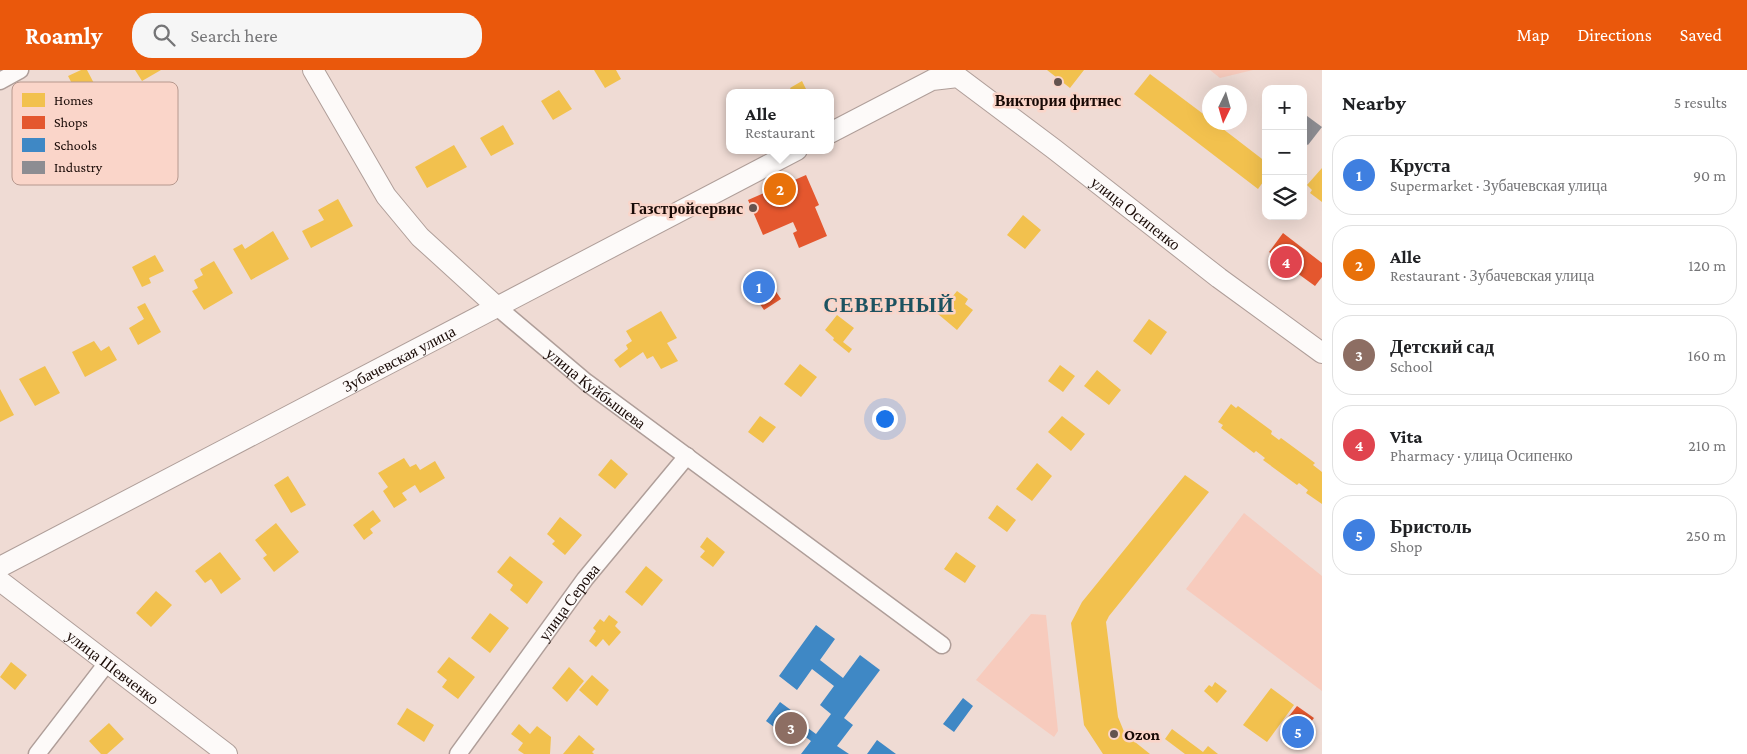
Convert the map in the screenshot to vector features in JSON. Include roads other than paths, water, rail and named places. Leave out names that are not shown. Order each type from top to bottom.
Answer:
[{"type":"street","points":[[0,81],[20,70]]},
{"type":"street","name":"улица Куйбышева","points":[[313,70],[386,196],[420,237],[497,307],[586,382],[942,645]]},
{"type":"street","name":"улица Осипенко","points":[[834,131],[932,80],[958,77],[967,82],[1219,278],[1322,353]]},
{"type":"street","name":"Зубачевская улица","points":[[0,567],[789,154]]},
{"type":"street","name":"улица Серова","points":[[458,754],[585,579],[687,456]]},
{"type":"street","name":"улица Шевченко","points":[[0,581],[227,754]]},
{"type":"street","points":[[37,754],[107,663]]},
{"type":"place","name":"Виктория фитнес","points":[[1058,82]]},
{"type":"place","name":"Alle","points":[[780,189]]},
{"type":"place","name":"Газстройсервис","points":[[753,208]]},
{"type":"place","name":"Vita","points":[[1286,262]]},
{"type":"place","name":"Круста","points":[[759,287]]},
{"type":"place","name":"Детский сад","points":[[791,728]]},
{"type":"place","name":"Бристоль","points":[[1298,732]]},
{"type":"place","name":"Ozon","points":[[1114,734]]},
{"type":"district","name":"СЕВЕРНЫЙ","points":[[889,305]]}]
